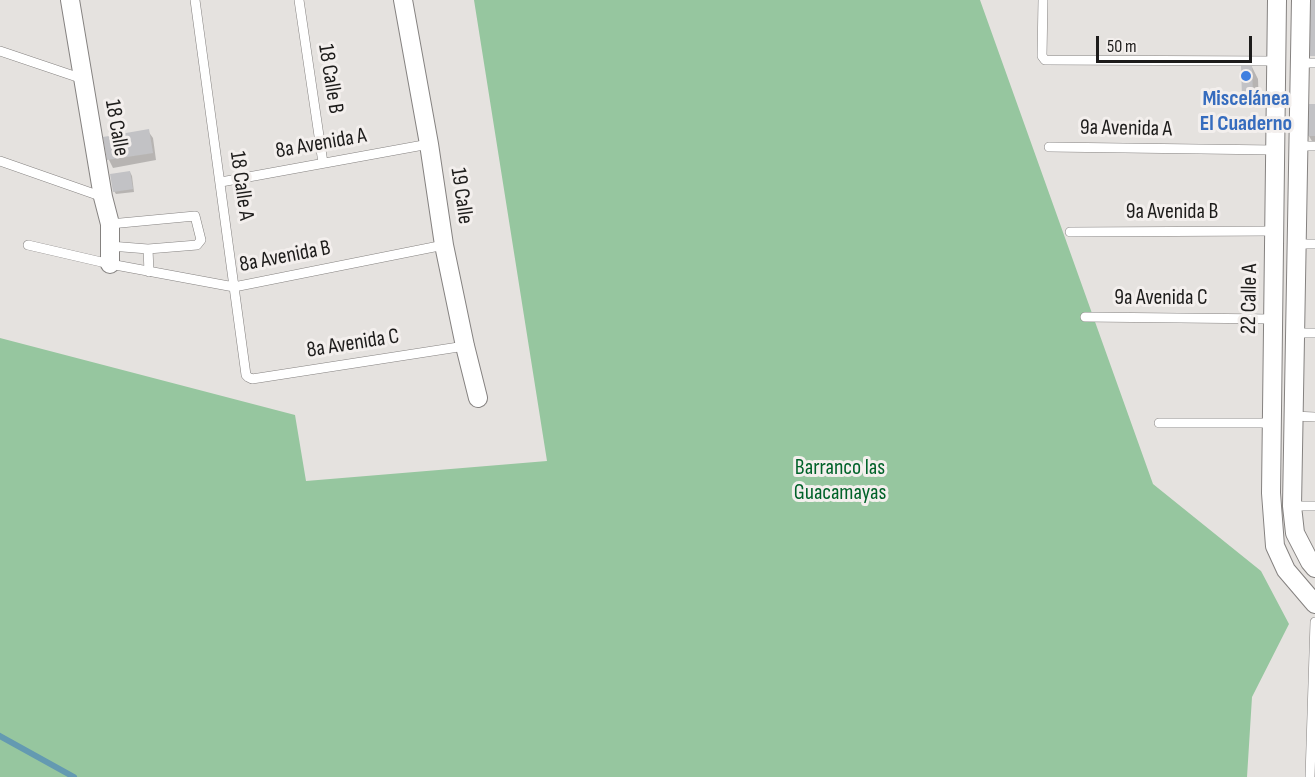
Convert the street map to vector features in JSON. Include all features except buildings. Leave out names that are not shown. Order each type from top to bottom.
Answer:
[{"type":"street","name":"18 Calle","points":[[70,0],[103,197],[110,224],[110,255]]},
{"type":"street","name":"19 Calle","points":[[403,0],[429,144],[444,245],[478,398]]},
{"type":"street","name":"22 Calle A","points":[[1277,0],[1271,494],[1275,546],[1286,570],[1309,597]]},
{"type":"street","name":"22 Calle A","points":[[1301,0],[1308,63],[1306,244],[1295,333],[1292,506],[1295,533],[1312,565]]},
{"type":"street","points":[[1275,546],[1295,533]]},
{"type":"lane","name":"18 Calle A","points":[[195,0],[248,377]]},
{"type":"lane","name":"18 Calle B","points":[[299,0],[323,163]]},
{"type":"lane","points":[[1043,0],[1043,58],[1047,60],[1275,61]]},
{"type":"lane","points":[[0,51],[83,79]]},
{"type":"lane","name":"8a Avenida A","points":[[221,182],[429,144]]},
{"type":"lane","name":"9a Avenida A","points":[[1049,147],[1275,150]]},
{"type":"lane","points":[[0,161],[103,197]]},
{"type":"lane","points":[[110,224],[192,215],[195,216],[201,240],[197,245],[110,255]]},
{"type":"lane","name":"9a Avenida B","points":[[1070,232],[1275,231]]},
{"type":"lane","name":"8a Avenida B","points":[[28,245],[110,255],[149,272],[234,287],[444,245]]},
{"type":"lane","points":[[148,249],[149,272]]},
{"type":"lane","name":"9a Avenida C","points":[[1085,317],[1274,319]]},
{"type":"lane","points":[[1295,333],[1315,333]]},
{"type":"lane","name":"8a Avenida C","points":[[248,377],[252,379],[465,346]]},
{"type":"lane","points":[[1294,416],[1315,417]]},
{"type":"lane","points":[[1159,423],[1272,423]]},
{"type":"lane","points":[[1292,506],[1315,506]]},
{"type":"lane","points":[[1310,777],[1313,745],[1315,622]]},
{"type":"green space","name":"Barranco las Guacamayas","points":[[474,0],[980,0],[1153,484],[1261,571],[1289,624],[1252,697],[1247,777],[0,777],[0,338],[295,415],[306,481],[547,461]]},
{"type":"waterway","points":[[0,736],[74,777]]},
{"type":"place","name":"Miscelánea El Cuaderno","points":[[1246,76]]}]
